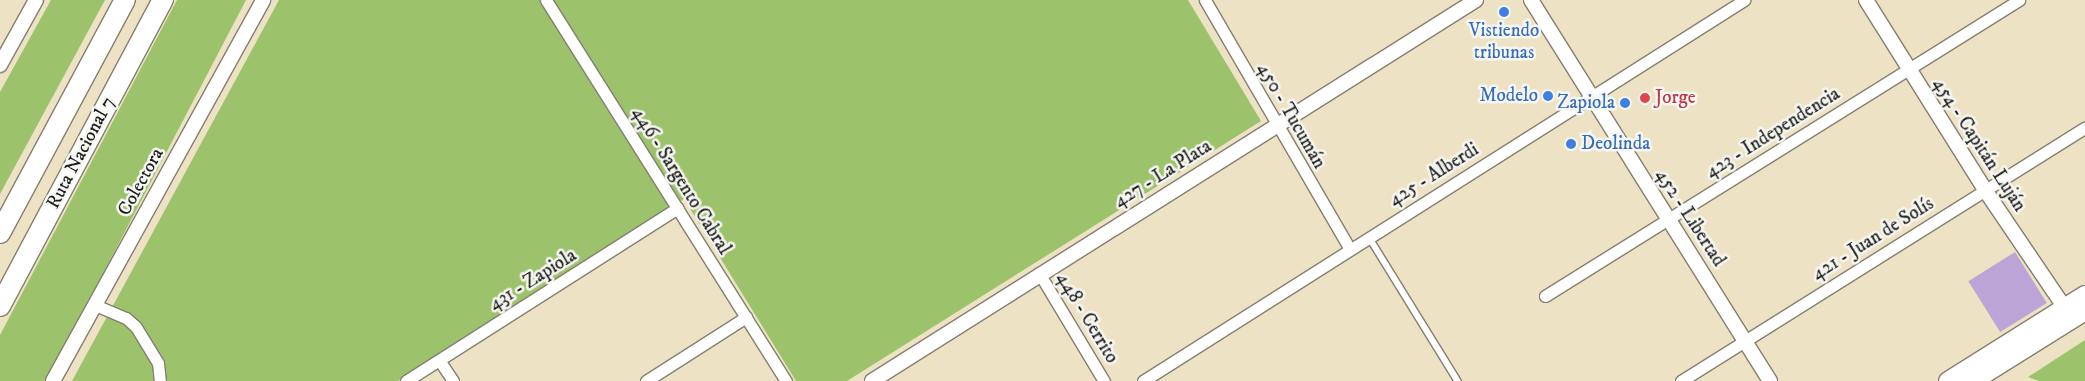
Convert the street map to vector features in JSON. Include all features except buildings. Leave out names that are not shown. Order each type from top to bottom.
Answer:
[{"type":"highway","name":"Ruta Nacional 7","points":[[0,233],[125,0]]},
{"type":"highway","name":"Ruta Nacional 7","points":[[0,306],[163,0]]},
{"type":"main road","points":[[1973,381],[2078,313],[2085,295]]},
{"type":"main road","points":[[1948,381],[2078,313]]},
{"type":"street","points":[[0,65],[36,0]]},
{"type":"street","name":"Colectora","points":[[53,381],[263,0]]},
{"type":"street","name":"446 - Sargento Cabral","points":[[546,0],[786,381]]},
{"type":"street","name":"450 - Tucumán","points":[[1205,0],[1276,126],[1350,249]]},
{"type":"street","name":"427 - La Plata","points":[[872,381],[1039,273],[1476,0]]},
{"type":"street","name":"452 - Libertad","points":[[1531,0],[1590,97],[1746,340],[1770,381]]},
{"type":"street","name":"425 - Alberdi","points":[[1143,381],[1744,0]]},
{"type":"street","name":"454 - Capitán Luján","points":[[1866,0],[1908,70],[1985,190],[2078,313]]},
{"type":"street","name":"423 - Independencia","points":[[1545,296],[2019,0]]},
{"type":"street","name":"421 - Juan de Solís","points":[[1681,381],[2085,128]]},
{"type":"street","name":"431 - Zapiola","points":[[406,381],[678,208]]},
{"type":"street","name":"448 - Cerrito","points":[[1039,273],[1104,381]]},
{"type":"street","points":[[95,305],[126,318],[136,327],[158,364],[160,381]]},
{"type":"street","points":[[646,381],[746,317]]},
{"type":"street","points":[[440,360],[453,381]]},
{"type":"lane","points":[[1369,237],[1458,381]]},
{"type":"green space","points":[[51,0],[105,0],[0,194],[0,92]]},
{"type":"green space","points":[[177,0],[246,0],[47,381],[0,381],[0,335]]},
{"type":"green space","points":[[279,0],[1188,0],[1261,121],[847,381],[796,381],[684,199],[398,381],[72,381]]},
{"type":"green space","points":[[2085,340],[2085,381],[2039,381],[2028,377]]},
{"type":"place","name":"Vistiendo tribunas","points":[[1504,12]]},
{"type":"place","name":"Modelo","points":[[1548,96]]},
{"type":"place","name":"Jorge","points":[[1645,98]]},
{"type":"place","name":"Zapiola","points":[[1625,103]]},
{"type":"place","name":"Deolinda","points":[[1571,144]]}]
